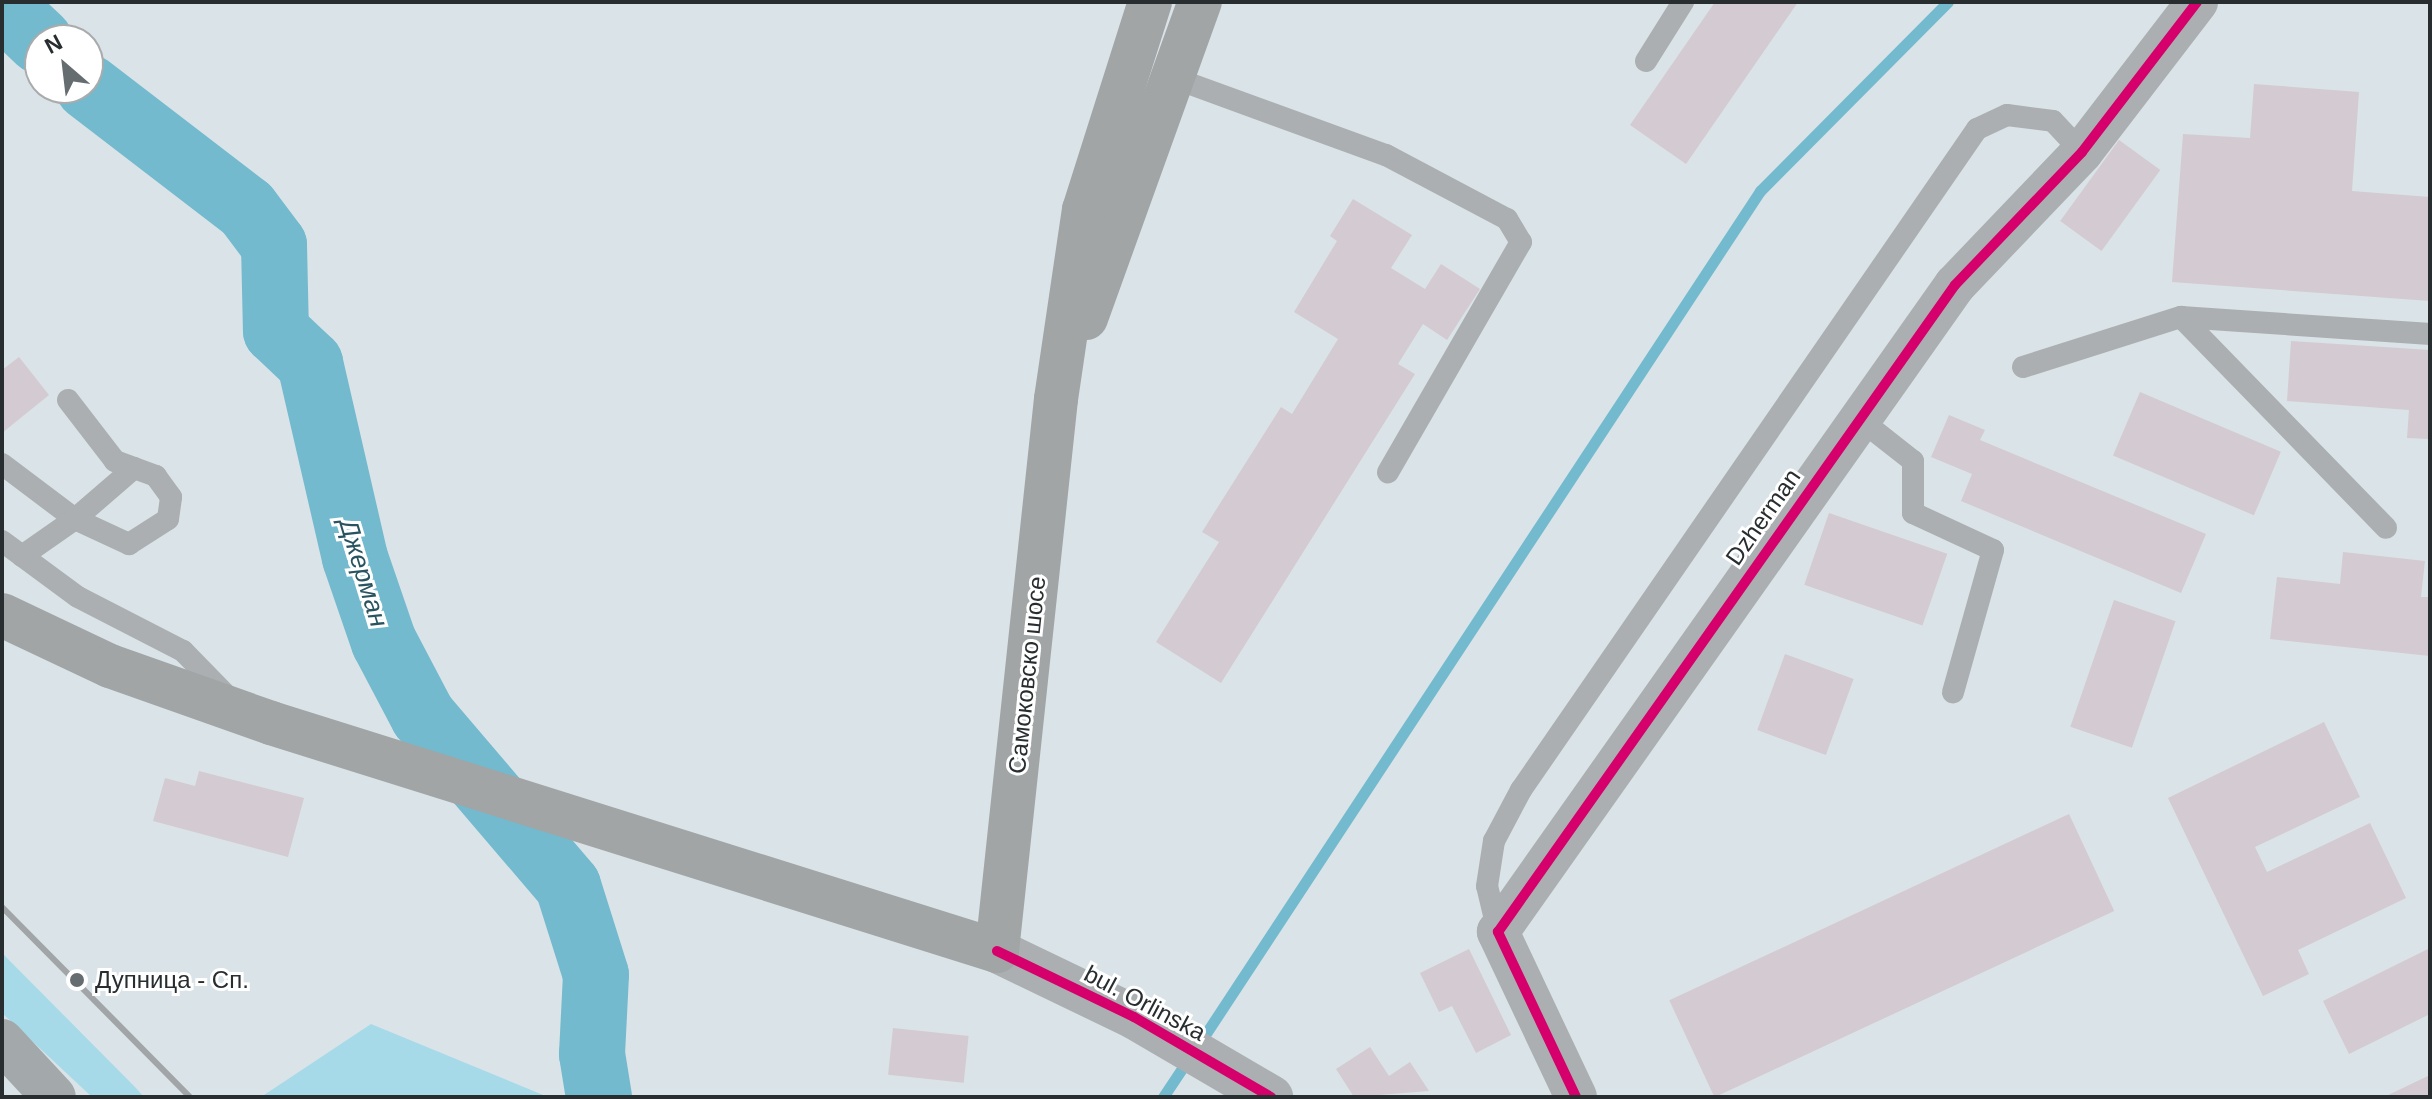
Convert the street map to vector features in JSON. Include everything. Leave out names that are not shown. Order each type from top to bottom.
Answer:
[{"type":"main road","name":"Самоковско шосе","points":[[997,951],[1056,399],[1084,210],[1150,2]]},
{"type":"main road","name":"Самоковско шосе","points":[[1056,399],[1200,2]]},
{"type":"main road","points":[[2,615],[110,666],[258,718],[688,857],[997,951]]},
{"type":"main road","points":[[2,1041],[54,1097]]},
{"type":"street","name":"Dzherman","points":[[1498,932],[1857,417],[1955,285],[2082,152],[2197,2]]},
{"type":"street","points":[[1498,932],[1576,1097]]},
{"type":"street","name":"bul. Orlinska","points":[[997,951],[1134,1017],[1267,1093]]},
{"type":"lane","points":[[1646,61],[1683,2]]},
{"type":"lane","points":[[1174,78],[1386,155],[1507,219],[1521,242],[1388,472]]},
{"type":"lane","points":[[1498,932],[1487,886],[1492,856],[1521,790],[1969,139],[2007,115],[2053,121],[2082,152]]},
{"type":"lane","points":[[2181,317],[2386,528]]},
{"type":"lane","points":[[2023,367],[2181,317],[2430,334]]},
{"type":"lane","points":[[2,464],[75,519],[129,544],[152,536],[168,519],[171,497],[156,476],[115,461],[68,400]]},
{"type":"lane","points":[[1857,417],[1913,461],[1913,513],[1993,550],[1953,692]]},
{"type":"lane","points":[[22,556],[75,519],[134,468]]},
{"type":"lane","points":[[2,541],[78,597],[183,651],[258,718]]},
{"type":"shaded area","points":[[2,953],[144,1097],[92,1097],[2,1013]]},
{"type":"shaded area","points":[[371,1024],[548,1097],[261,1097]]},
{"type":"building","points":[[1715,2],[1798,2],[1686,164],[1630,125]]},
{"type":"building","points":[[2254,84],[2359,92],[2352,191],[2430,197],[2430,301],[2172,282],[2183,134],[2250,138]]},
{"type":"building","points":[[2119,140],[2160,170],[2101,251],[2060,221]]},
{"type":"building","points":[[1353,199],[1412,235],[1391,268],[1425,289],[1441,264],[1480,289],[1447,340],[1423,324],[1398,364],[1415,374],[1221,683],[1156,642],[1219,542],[1202,532],[1281,407],[1292,414],[1338,339],[1294,312],[1337,241],[1330,236]]},
{"type":"building","points":[[2291,341],[2430,350],[2430,439],[2407,438],[2409,410],[2287,401]]},
{"type":"building","points":[[19,357],[49,395],[2,433],[2,370]]},
{"type":"building","points":[[2140,392],[2281,452],[2254,515],[2113,456]]},
{"type":"building","points":[[1949,415],[1985,430],[1980,440],[2206,534],[2181,593],[1961,501],[1972,474],[1931,457]]},
{"type":"building","points":[[1829,513],[1947,554],[1922,626],[1804,585]]},
{"type":"building","points":[[2343,552],[2425,561],[2421,597],[2430,597],[2430,656],[2270,639],[2277,577],[2340,584]]},
{"type":"building","points":[[2114,600],[2175,621],[2132,748],[2070,727]]},
{"type":"building","points":[[1785,654],[1854,679],[1826,755],[1757,730]]},
{"type":"building","points":[[2324,722],[2360,797],[2255,847],[2267,872],[2370,823],[2406,898],[2298,950],[2309,974],[2263,996],[2168,798]]},
{"type":"building","points":[[199,771],[304,798],[288,857],[153,821],[165,778],[195,786]]},
{"type":"building","points":[[2069,814],[2114,911],[1715,1097],[1669,1000]]},
{"type":"building","points":[[2430,948],[2430,1014],[2349,1054],[2323,1001]]},
{"type":"building","points":[[1469,949],[1511,1035],[1476,1053],[1452,1006],[1439,1012],[1420,973]]},
{"type":"building","points":[[893,1028],[969,1036],[964,1083],[888,1075]]},
{"type":"building","points":[[1370,1047],[1389,1076],[1410,1062],[1429,1091],[1354,1097],[1336,1069]]},
{"type":"building","points":[[2430,1075],[2430,1097],[2384,1097]]},
{"type":"waterway","points":[[1199,1044],[1760,191],[1948,2]]},
{"type":"waterway","name":"Джерман","points":[[2,5],[24,26]]},
{"type":"waterway","name":"Джерман","points":[[104,99],[247,209],[274,245],[276,331],[310,363],[355,558],[384,642],[423,716],[568,886],[596,975],[592,1054],[599,1097]]},
{"type":"waterway","points":[[1163,1097],[1189,1058]]},
{"type":"railway","points":[[2,907],[190,1097]]},
{"type":"cycle path","points":[[1576,1097],[1498,932],[1955,285],[2082,152],[2197,2]]},
{"type":"cycle path","points":[[997,951],[1134,1017],[1271,1097]]},
{"type":"place","name":"Дупница - Сп.","points":[[77,980]]}]
